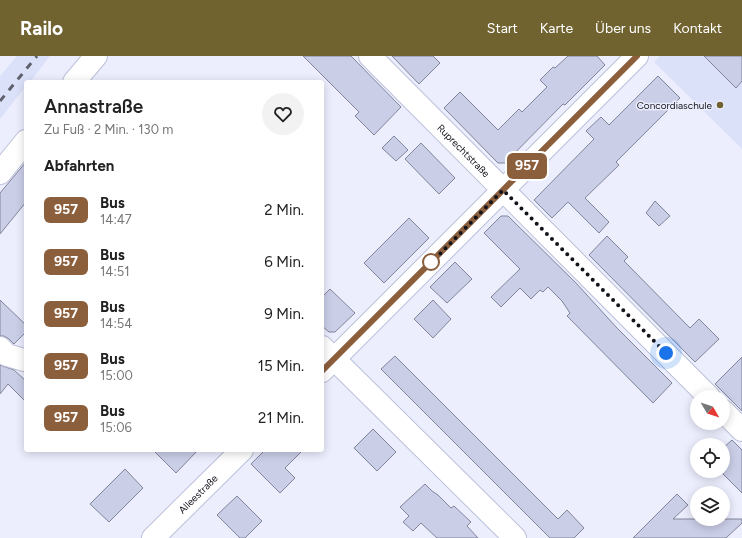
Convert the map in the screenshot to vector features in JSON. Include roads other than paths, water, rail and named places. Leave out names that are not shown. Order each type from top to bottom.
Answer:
[{"type":"street","points":[[76,80],[96,56]]},
{"type":"street","name":"Ruprechtstraße","points":[[370,56],[702,390]]},
{"type":"street","points":[[515,538],[326,359],[503,190],[637,56]]},
{"type":"street","points":[[0,173],[24,143]]},
{"type":"street","points":[[0,348],[7,355],[24,360]]},
{"type":"street","points":[[730,418],[742,430]]},
{"type":"street","name":"Alleestraße","points":[[153,538],[240,452]]},
{"type":"railway","points":[[0,101],[37,56]]},
{"type":"place","name":"Concordiaschule","points":[[720,105]]}]
